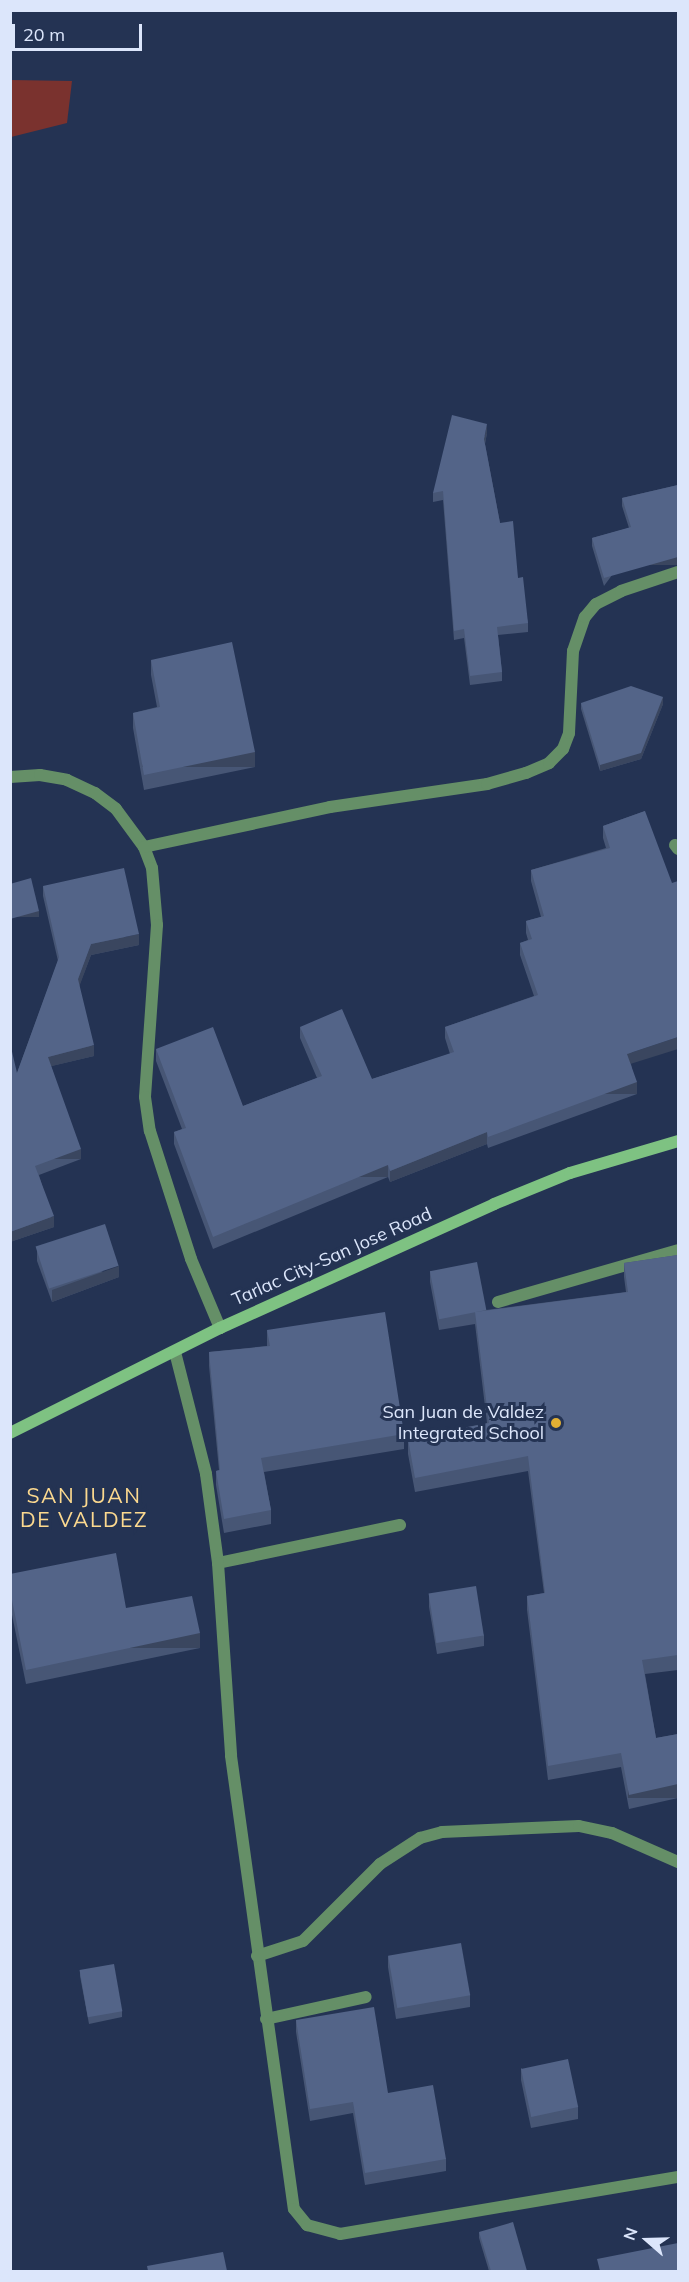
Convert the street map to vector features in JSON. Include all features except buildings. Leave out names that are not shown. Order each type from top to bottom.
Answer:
[{"type":"main road","name":"Tarlac City-San Jose Road","points":[[10,1433],[220,1328],[494,1204],[570,1173],[678,1141]]},
{"type":"street","points":[[144,847],[330,807],[487,783],[549,763],[563,749],[569,734],[573,651],[585,617],[596,604],[621,591],[678,572]]},
{"type":"street","points":[[10,777],[67,780],[94,793],[116,809],[144,847],[152,868],[157,925],[145,1097],[150,1131],[191,1259],[220,1328]]},
{"type":"street","points":[[498,1302],[678,1250]]},
{"type":"street","points":[[175,1352],[206,1474],[218,1563],[231,1756],[256,1956],[290,2199],[301,2219],[316,2230],[351,2233],[678,2177]]},
{"type":"street","points":[[218,1563],[400,1525]]},
{"type":"street","points":[[256,1956],[303,1941],[380,1864],[420,1838],[442,1832],[579,1826],[612,1833],[678,1862]]},
{"type":"street","points":[[266,2019],[366,1996]]},
{"type":"shaded area","points":[[11,80],[72,81],[67,123],[11,137]]},
{"type":"place","name":"San Juan de Valdez Integrated School","points":[[556,1423]]},
{"type":"district","name":"SAN JUAN DE VALDEZ","points":[[84,1507]]}]
